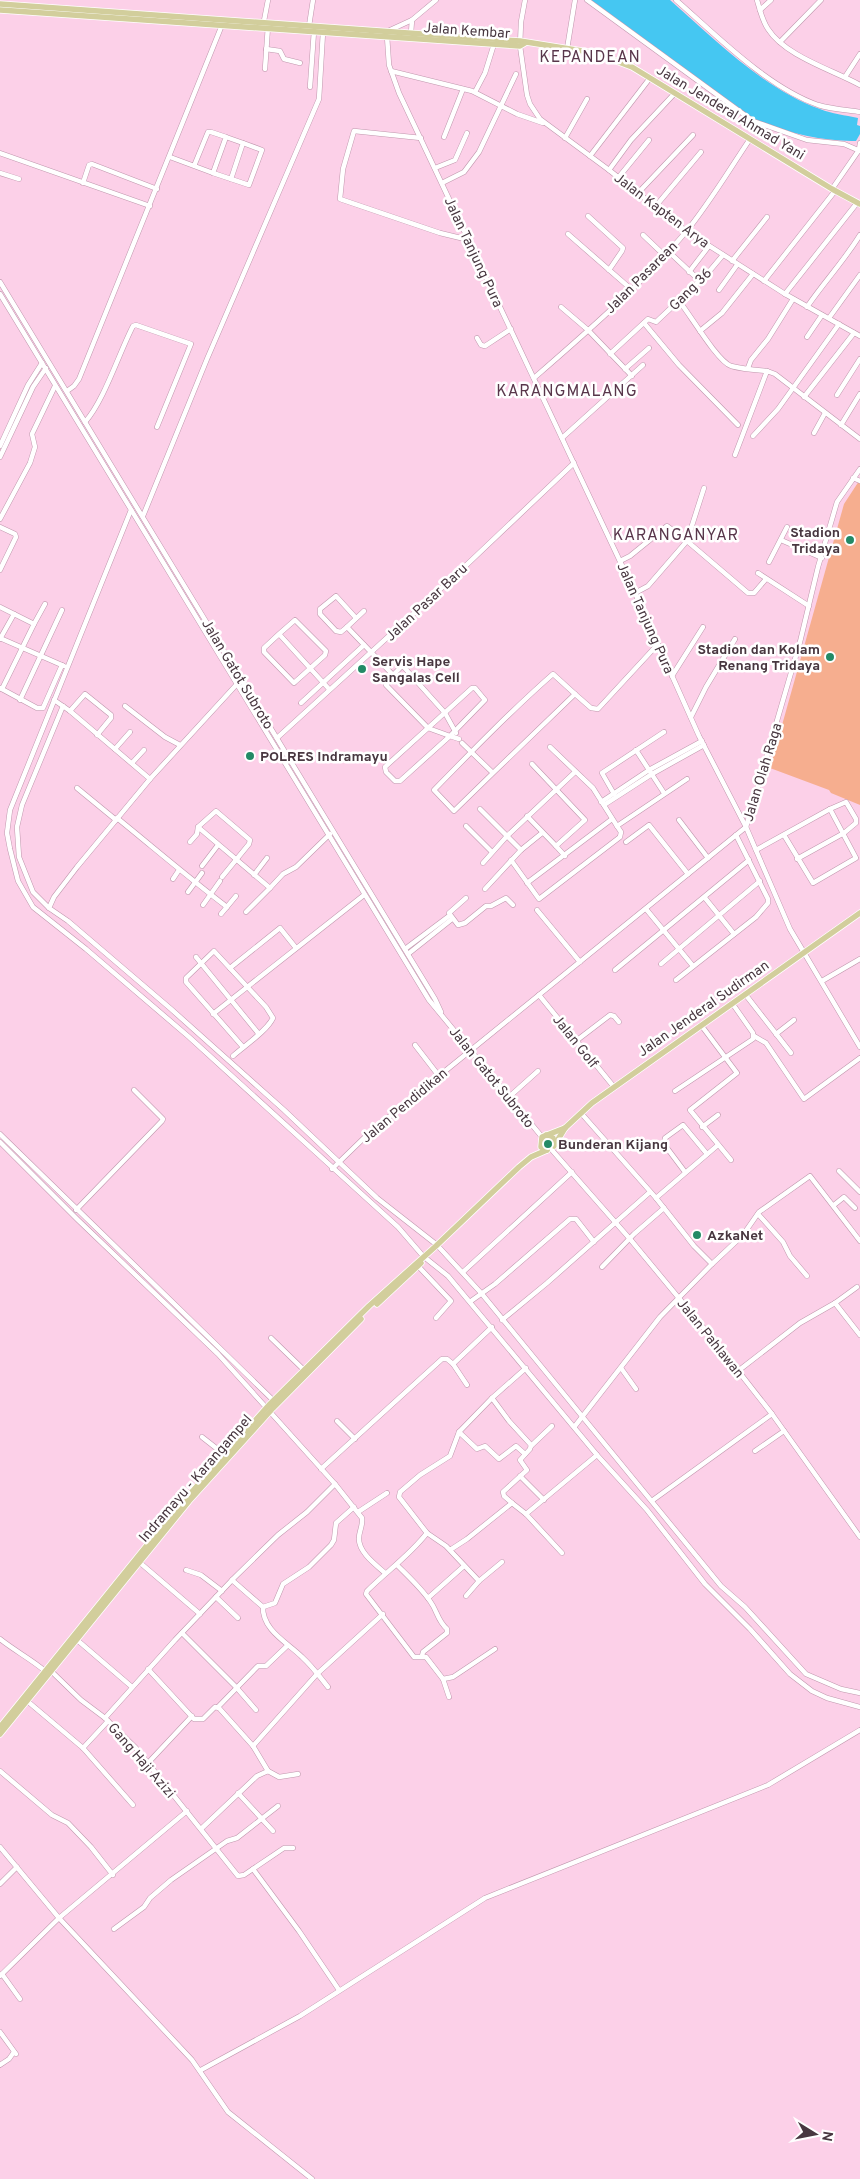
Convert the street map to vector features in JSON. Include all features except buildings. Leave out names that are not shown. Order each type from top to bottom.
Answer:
[{"type":"main road","name":"Jalan Kembar","points":[[0,4],[266,28]]},
{"type":"main road","name":"Jalan Kembar","points":[[0,10],[221,29],[317,29],[494,44],[522,43]]},
{"type":"main road","name":"Jalan Kembar","points":[[387,34],[410,33],[522,43]]},
{"type":"main road","name":"Jalan Jenderal Ahmad Yani","points":[[522,43],[567,48],[608,56],[650,78],[859,204]]},
{"type":"main road","name":"Jalan Jenderal Sudirman","points":[[565,1128],[614,1087],[860,913]]},
{"type":"main road","points":[[531,1157],[542,1138],[565,1128]]},
{"type":"main road","points":[[531,1157],[550,1148],[565,1128]]},
{"type":"main road","points":[[542,1138],[553,1138],[550,1148]]},
{"type":"main road","points":[[542,1138],[541,1147],[550,1148]]},
{"type":"main road","name":"Indramayu - Karangampel","points":[[0,1734],[25,1699],[136,1562],[304,1370],[531,1157]]},
{"type":"main road","name":"Indramayu - Karangampel","points":[[271,1406],[418,1266],[426,1256]]},
{"type":"main road","points":[[136,1562],[225,1455],[271,1406]]},
{"type":"main road","name":"Indramayu - Karangampel","points":[[48,1670],[76,1639],[83,1627]]},
{"type":"main road","name":"Indramayu - Karangampel","points":[[0,1727],[25,1699]]},
{"type":"street","points":[[265,69],[268,0]]},
{"type":"street","points":[[142,515],[207,359],[318,103],[317,29],[314,0]]},
{"type":"street","points":[[387,34],[412,20],[436,0]]},
{"type":"street","name":"Jalan Kapten Arya","points":[[525,0],[522,43],[530,104],[545,124],[609,170],[686,231],[736,265],[860,336]]},
{"type":"street","points":[[567,48],[575,0]]},
{"type":"street","points":[[588,0],[753,121],[807,140],[844,144],[859,151]]},
{"type":"street","points":[[676,0],[743,58],[786,88],[819,105],[860,112]]},
{"type":"street","points":[[757,0],[768,30],[780,42],[794,52],[860,85]]},
{"type":"street","points":[[760,10],[770,0]]},
{"type":"street","points":[[780,42],[821,0]]},
{"type":"street","points":[[410,33],[412,20]]},
{"type":"street","points":[[67,391],[80,379],[221,29]]},
{"type":"street","points":[[310,87],[317,29]]},
{"type":"street","name":"Jalan Tanjung Pura","points":[[387,34],[391,71],[421,138],[635,593],[703,743],[746,827],[779,906],[860,1048]]},
{"type":"street","points":[[475,92],[494,44]]},
{"type":"street","points":[[266,49],[280,51],[284,59],[300,63]]},
{"type":"street","points":[[845,76],[860,54]]},
{"type":"street","points":[[391,71],[475,92],[535,122],[545,124]]},
{"type":"street","points":[[442,183],[460,175],[466,170],[483,144],[516,74]]},
{"type":"street","points":[[590,156],[650,78]]},
{"type":"street","points":[[444,137],[463,89]]},
{"type":"street","points":[[609,170],[631,140],[675,93]]},
{"type":"street","points":[[565,138],[586,99]]},
{"type":"street","points":[[421,138],[354,131],[342,169],[340,198],[343,201],[440,233],[469,240]]},
{"type":"street","points":[[170,157],[194,166],[213,173],[250,185],[262,152],[260,149],[244,143],[208,132],[194,166]]},
{"type":"street","points":[[435,168],[455,160],[467,133]]},
{"type":"street","points":[[638,193],[693,134]]},
{"type":"street","points":[[213,173],[226,137]]},
{"type":"street","name":"Jalan Pasarean","points":[[534,378],[631,289],[686,231],[750,139]]},
{"type":"street","points":[[618,178],[649,140]]},
{"type":"street","points":[[231,179],[244,143]]},
{"type":"street","points":[[764,281],[833,190],[859,151],[860,143]]},
{"type":"street","points":[[655,207],[701,152]]},
{"type":"street","points":[[0,153],[150,206]]},
{"type":"street","points":[[82,183],[89,165],[92,164],[157,189]]},
{"type":"street","points":[[0,173],[19,180]]},
{"type":"street","points":[[785,294],[859,204]]},
{"type":"street","points":[[588,216],[622,248],[622,252],[608,270]]},
{"type":"street","points":[[732,261],[767,217]]},
{"type":"street","points":[[568,234],[631,289]]},
{"type":"street","points":[[643,235],[700,281]]},
{"type":"street","points":[[807,307],[822,285],[848,254],[860,235]]},
{"type":"street","points":[[689,272],[709,246]]},
{"type":"street","name":"Gang 36","points":[[644,323],[649,319],[656,322],[700,281],[723,255]]},
{"type":"street","points":[[719,290],[736,265]]},
{"type":"street","points":[[700,331],[722,313],[753,274]]},
{"type":"street","points":[[829,318],[860,276]]},
{"type":"street","name":"Jalan Gatot Subroto","points":[[0,282],[436,999],[442,1016]]},
{"type":"street","name":"Jalan Gatot Subroto","points":[[0,294],[429,1000],[542,1138]]},
{"type":"street","points":[[748,368],[751,360],[768,339],[793,299]]},
{"type":"street","points":[[679,301],[693,318],[700,331],[728,364],[775,374],[792,389],[860,439]]},
{"type":"street","points":[[561,307],[588,330],[632,376]]},
{"type":"street","points":[[807,337],[822,315]]},
{"type":"street","points":[[610,354],[644,323],[679,365],[738,425]]},
{"type":"street","points":[[754,436],[792,389],[839,324]]},
{"type":"street","points":[[85,422],[95,412],[126,340],[133,326],[136,325],[191,344],[157,427]]},
{"type":"street","points":[[477,338],[482,346],[485,346],[511,329]]},
{"type":"street","points":[[804,397],[854,333]]},
{"type":"street","points":[[625,369],[649,348]]},
{"type":"street","points":[[837,395],[860,359]]},
{"type":"street","points":[[0,446],[28,385],[42,364],[48,361]]},
{"type":"street","points":[[0,457],[33,387],[48,361]]},
{"type":"street","points":[[562,438],[643,365]]},
{"type":"street","points":[[735,455],[767,371]]},
{"type":"street","points":[[0,519],[30,463],[36,447],[32,434],[55,386]]},
{"type":"street","points":[[841,425],[860,394]]},
{"type":"street","points":[[814,433],[826,413]]},
{"type":"street","name":"Jalan Pasar Baru","points":[[277,738],[574,463]]},
{"type":"street","name":"Jalan Olah Raga","points":[[471,1051],[746,827],[810,606],[837,502],[860,469]]},
{"type":"street","points":[[853,478],[860,481]]},
{"type":"street","points":[[635,593],[648,586],[687,542],[704,488]]},
{"type":"street","points":[[45,604],[1,688],[37,708],[44,707],[65,666],[131,511]]},
{"type":"street","points":[[620,562],[667,526],[748,593],[754,593],[766,579]]},
{"type":"street","points":[[0,527],[15,534],[16,537],[0,570]]},
{"type":"street","points":[[769,562],[787,527]]},
{"type":"street","points":[[781,540],[822,558]]},
{"type":"street","points":[[758,573],[810,606]]},
{"type":"street","points":[[356,618],[336,596],[320,609],[320,614],[336,631],[341,632],[364,611]]},
{"type":"street","points":[[0,607],[34,624]]},
{"type":"street","points":[[20,700],[62,610]]},
{"type":"street","points":[[14,614],[0,638],[65,666]]},
{"type":"street","points":[[295,620],[326,651],[325,656],[311,668],[294,682],[280,670],[263,650],[295,620]]},
{"type":"street","points":[[347,627],[393,675]]},
{"type":"street","points":[[672,676],[703,627]]},
{"type":"street","points":[[279,634],[329,689]]},
{"type":"street","points":[[691,717],[706,687],[735,639]]},
{"type":"street","points":[[575,694],[454,810],[434,790],[526,698],[553,674],[591,708],[598,709],[658,644]]},
{"type":"street","points":[[301,703],[364,645]]},
{"type":"street","points":[[402,666],[445,713],[458,740],[428,728],[386,685],[393,675],[402,666],[407,661]]},
{"type":"street","points":[[65,666],[54,700],[10,810],[8,824],[7,834],[18,881],[33,907],[86,949],[336,1165],[437,1245],[463,1272],[653,1500],[714,1579],[744,1607],[797,1666],[812,1678],[841,1689],[860,1693]]},
{"type":"street","points":[[49,908],[59,890],[116,819],[180,745],[237,684]]},
{"type":"street","points":[[473,688],[486,699],[450,736],[400,781],[395,781],[386,772],[385,767],[445,713],[473,688]]},
{"type":"street","points":[[70,711],[85,694],[111,715],[112,718],[97,735]]},
{"type":"street","points":[[54,700],[70,711],[150,779]]},
{"type":"street","points":[[63,706],[22,805],[17,827],[16,844],[19,857],[33,892],[49,908],[94,943],[202,1038],[336,1165],[448,1276],[472,1301],[526,1368],[576,1425],[597,1455],[647,1510],[705,1584],[750,1629],[790,1674],[812,1691],[827,1698],[860,1707]]},
{"type":"street","points":[[125,706],[165,737],[180,745]]},
{"type":"street","points":[[115,749],[130,732]]},
{"type":"street","points":[[614,794],[602,773],[664,732]]},
{"type":"street","points":[[602,804],[614,794],[703,743]]},
{"type":"street","points":[[462,744],[493,774]]},
{"type":"street","points":[[511,860],[539,898],[620,837],[621,832],[618,826],[593,788],[550,747]]},
{"type":"street","points":[[132,763],[144,750]]},
{"type":"street","points":[[636,750],[664,793]]},
{"type":"street","points":[[532,764],[585,820],[556,846]]},
{"type":"street","points":[[483,863],[527,816],[575,772]]},
{"type":"street","points":[[602,804],[651,772]]},
{"type":"street","points":[[618,826],[687,779]]},
{"type":"street","points":[[77,788],[227,907]]},
{"type":"street","points":[[756,850],[845,802],[856,819],[856,823],[844,833],[797,859]]},
{"type":"street","points":[[565,811],[572,806]]},
{"type":"street","points":[[480,809],[521,850]]},
{"type":"street","points":[[784,835],[813,883],[856,859],[830,809]]},
{"type":"street","points":[[190,842],[197,834],[198,827],[214,811],[250,840],[250,843],[203,905]]},
{"type":"street","points":[[527,816],[565,856]]},
{"type":"street","points":[[527,883],[612,819]]},
{"type":"street","points":[[679,820],[708,858]]},
{"type":"street","points":[[626,842],[650,825],[688,874]]},
{"type":"street","points":[[466,826],[492,852]]},
{"type":"street","points":[[198,827],[270,888]]},
{"type":"street","points":[[246,912],[283,874],[296,867],[333,831]]},
{"type":"street","points":[[485,889],[521,850],[542,832]]},
{"type":"street","points":[[676,980],[756,917],[768,904],[768,899],[760,881],[736,836]]},
{"type":"street","points":[[202,866],[218,845]]},
{"type":"street","points":[[254,875],[267,858]]},
{"type":"street","points":[[615,970],[749,860]]},
{"type":"street","points":[[173,879],[180,870]]},
{"type":"street","points":[[188,892],[202,873]]},
{"type":"street","points":[[660,964],[760,881]]},
{"type":"street","points":[[213,1014],[364,894]]},
{"type":"street","points":[[221,914],[236,896]]},
{"type":"street","points":[[466,898],[449,912],[451,918],[458,925],[462,925],[486,906],[491,906],[506,898],[513,905]]},
{"type":"street","points":[[705,898],[734,934]]},
{"type":"street","points":[[646,909],[693,966]]},
{"type":"street","points":[[537,910],[580,962]]},
{"type":"street","points":[[407,952],[451,918]]},
{"type":"street","points":[[230,968],[280,928],[296,948]]},
{"type":"street","points":[[233,1056],[270,1023],[272,1016],[215,951],[200,963],[186,978],[186,982],[243,1047]]},
{"type":"street","points":[[196,957],[258,1033]]},
{"type":"street","points":[[822,981],[860,959]]},
{"type":"street","points":[[745,994],[791,1053]]},
{"type":"street","name":"Jalan Golf","points":[[539,995],[614,1087]]},
{"type":"street","points":[[732,1004],[754,1036],[766,1043],[802,1099],[860,1058]]},
{"type":"street","points":[[576,1041],[610,1015],[614,1016],[619,1022]]},
{"type":"street","points":[[776,1034],[794,1020]]},
{"type":"street","points":[[701,1025],[736,1072],[736,1075],[706,1099],[690,1108],[690,1112],[731,1160]]},
{"type":"street","points":[[675,1091],[726,1058],[754,1036]]},
{"type":"street","points":[[197,1044],[202,1038]]},
{"type":"street","points":[[415,1045],[439,1076]]},
{"type":"street","name":"Jalan Pendidikan","points":[[336,1165],[439,1076],[471,1051]]},
{"type":"street","points":[[509,1097],[538,1070]]},
{"type":"street","points":[[71,1214],[162,1121],[163,1119],[157,1112],[134,1090]]},
{"type":"street","points":[[581,1113],[656,1198],[694,1246],[712,1264]]},
{"type":"street","points":[[702,1127],[718,1115]]},
{"type":"street","points":[[685,1172],[664,1144],[665,1138],[683,1125],[707,1154]]},
{"type":"street","points":[[0,1134],[91,1223],[271,1406],[358,1512],[363,1521],[359,1535],[360,1545],[385,1573]]},
{"type":"street","points":[[0,1142],[71,1214],[271,1406]]},
{"type":"street","points":[[656,1198],[718,1145]]},
{"type":"street","name":"Jalan Pahlawan","points":[[550,1148],[630,1239],[738,1371],[772,1414],[860,1537]]},
{"type":"street","points":[[839,1171],[860,1192]]},
{"type":"street","points":[[463,1272],[572,1172]]},
{"type":"street","points":[[576,1425],[630,1354],[678,1298],[743,1235],[758,1214],[810,1176],[860,1240]]},
{"type":"street","points":[[502,1320],[650,1192]]},
{"type":"street","points":[[834,1205],[844,1197],[855,1208]]},
{"type":"street","points":[[602,1267],[664,1208]]},
{"type":"street","points":[[758,1214],[783,1242],[790,1256],[807,1276]]},
{"type":"street","points":[[472,1301],[570,1220],[576,1219],[594,1242]]},
{"type":"street","points":[[87,1229],[91,1223]]},
{"type":"street","points":[[418,1266],[451,1301],[436,1318]]},
{"type":"street","points":[[738,1371],[800,1323],[835,1303],[857,1287]]},
{"type":"street","points":[[835,1303],[860,1334]]},
{"type":"street","points":[[453,1364],[492,1327]]},
{"type":"street","points":[[271,1338],[304,1370]]},
{"type":"street","points":[[321,1469],[442,1359],[447,1359],[453,1364],[467,1385]]},
{"type":"street","points":[[479,1581],[450,1550],[426,1533],[400,1501],[399,1495],[420,1475],[450,1456],[460,1432],[492,1398],[526,1368]]},
{"type":"street","points":[[621,1368],[636,1389]]},
{"type":"street","points":[[492,1398],[531,1446]]},
{"type":"street","points":[[653,1500],[772,1414]]},
{"type":"street","points":[[338,1422],[356,1439]]},
{"type":"street","points":[[552,1426],[531,1446],[520,1461],[527,1470],[503,1492],[504,1496],[526,1514],[562,1553]]},
{"type":"street","points":[[755,1451],[784,1431]]},
{"type":"street","points":[[460,1432],[477,1449],[485,1446],[499,1459],[516,1446],[525,1454]]},
{"type":"street","points":[[202,1437],[225,1455]]},
{"type":"street","points":[[526,1514],[597,1455]]},
{"type":"street","points":[[520,1476],[544,1500]]},
{"type":"street","points":[[83,1748],[132,1687],[232,1580],[278,1535],[307,1512],[335,1484]]},
{"type":"street","points":[[358,1512],[387,1493]]},
{"type":"street","points":[[450,1550],[467,1539],[512,1503]]},
{"type":"street","points":[[263,1607],[275,1603],[283,1584],[309,1567],[331,1545],[334,1540],[336,1523],[354,1507]]},
{"type":"street","points":[[426,1533],[398,1565],[385,1573],[366,1593],[414,1658],[422,1656],[426,1658],[443,1679],[449,1697]]},
{"type":"street","points":[[136,1562],[200,1614]]},
{"type":"street","points":[[466,1596],[479,1581],[502,1562]]},
{"type":"street","points":[[398,1565],[428,1598],[438,1620],[448,1631],[423,1652],[422,1656]]},
{"type":"street","points":[[428,1598],[464,1566]]},
{"type":"street","points":[[186,1570],[201,1575],[222,1591]]},
{"type":"street","points":[[232,1580],[263,1607],[264,1619],[287,1646],[302,1656],[328,1687]]},
{"type":"street","points":[[216,1597],[238,1618]]},
{"type":"street","points":[[253,1746],[317,1674],[383,1614]]},
{"type":"street","points":[[182,1633],[236,1687],[256,1710]]},
{"type":"street","name":"Gang Haji Azizi","points":[[0,1639],[16,1653],[48,1670],[107,1720],[148,1763],[202,1828],[238,1876],[242,1877],[253,1868]]},
{"type":"street","points":[[76,1639],[132,1687]]},
{"type":"street","points":[[148,1669],[196,1720],[201,1720],[215,1707],[218,1707],[257,1667],[266,1666],[287,1646]]},
{"type":"street","points":[[443,1679],[453,1676],[495,1649]]},
{"type":"street","points":[[25,1699],[83,1748],[134,1805]]},
{"type":"street","points":[[218,1707],[253,1746],[268,1771],[279,1777],[298,1774]]},
{"type":"street","points":[[148,1763],[192,1716]]},
{"type":"street","points":[[201,2070],[300,2016],[485,1898],[768,1785],[860,1730]]},
{"type":"street","points":[[0,1771],[52,1815],[68,1823],[113,1874]]},
{"type":"street","points":[[202,1828],[257,1776],[268,1771]]},
{"type":"street","points":[[238,1793],[273,1831]]},
{"type":"street","points":[[114,1929],[144,1907],[150,1898],[171,1880],[227,1841],[237,1838],[278,1806]]},
{"type":"street","points":[[20,1999],[1,1975],[59,1918],[187,1811]]},
{"type":"street","points":[[0,1847],[59,1918],[201,2070],[228,2112],[312,2179]]},
{"type":"street","points":[[293,1848],[284,1848],[253,1868],[340,1990]]},
{"type":"street","points":[[0,1884],[17,1867]]},
{"type":"street","points":[[0,2032],[15,2053],[0,2065]]},
{"type":"shaded area","name":"Stadion dan Kolam Renang Tridaya","points":[[859,481],[860,805],[831,793],[829,790],[770,768],[844,504]]},
{"type":"water","points":[[591,0],[670,0],[741,62],[779,89],[825,111],[858,118],[857,125],[860,126],[860,134],[856,141],[831,140],[791,132],[755,120]]},
{"type":"place","name":"Stadion Tridaya","points":[[850,540]]},
{"type":"place","name":"Stadion dan Kolam Renang Tridaya","points":[[830,657]]},
{"type":"place","name":"Servis Hape Sangalas Cell","points":[[362,669]]},
{"type":"place","name":"POLRES Indramayu","points":[[250,756]]},
{"type":"place","name":"Bunderan Kijang","points":[[548,1144]]},
{"type":"place","name":"AzkaNet","points":[[697,1235]]},
{"type":"district","name":"KEPANDEAN","points":[[590,56]]},
{"type":"district","name":"KARANGMALANG","points":[[567,390]]},
{"type":"district","name":"KARANGANYAR","points":[[676,534]]}]
